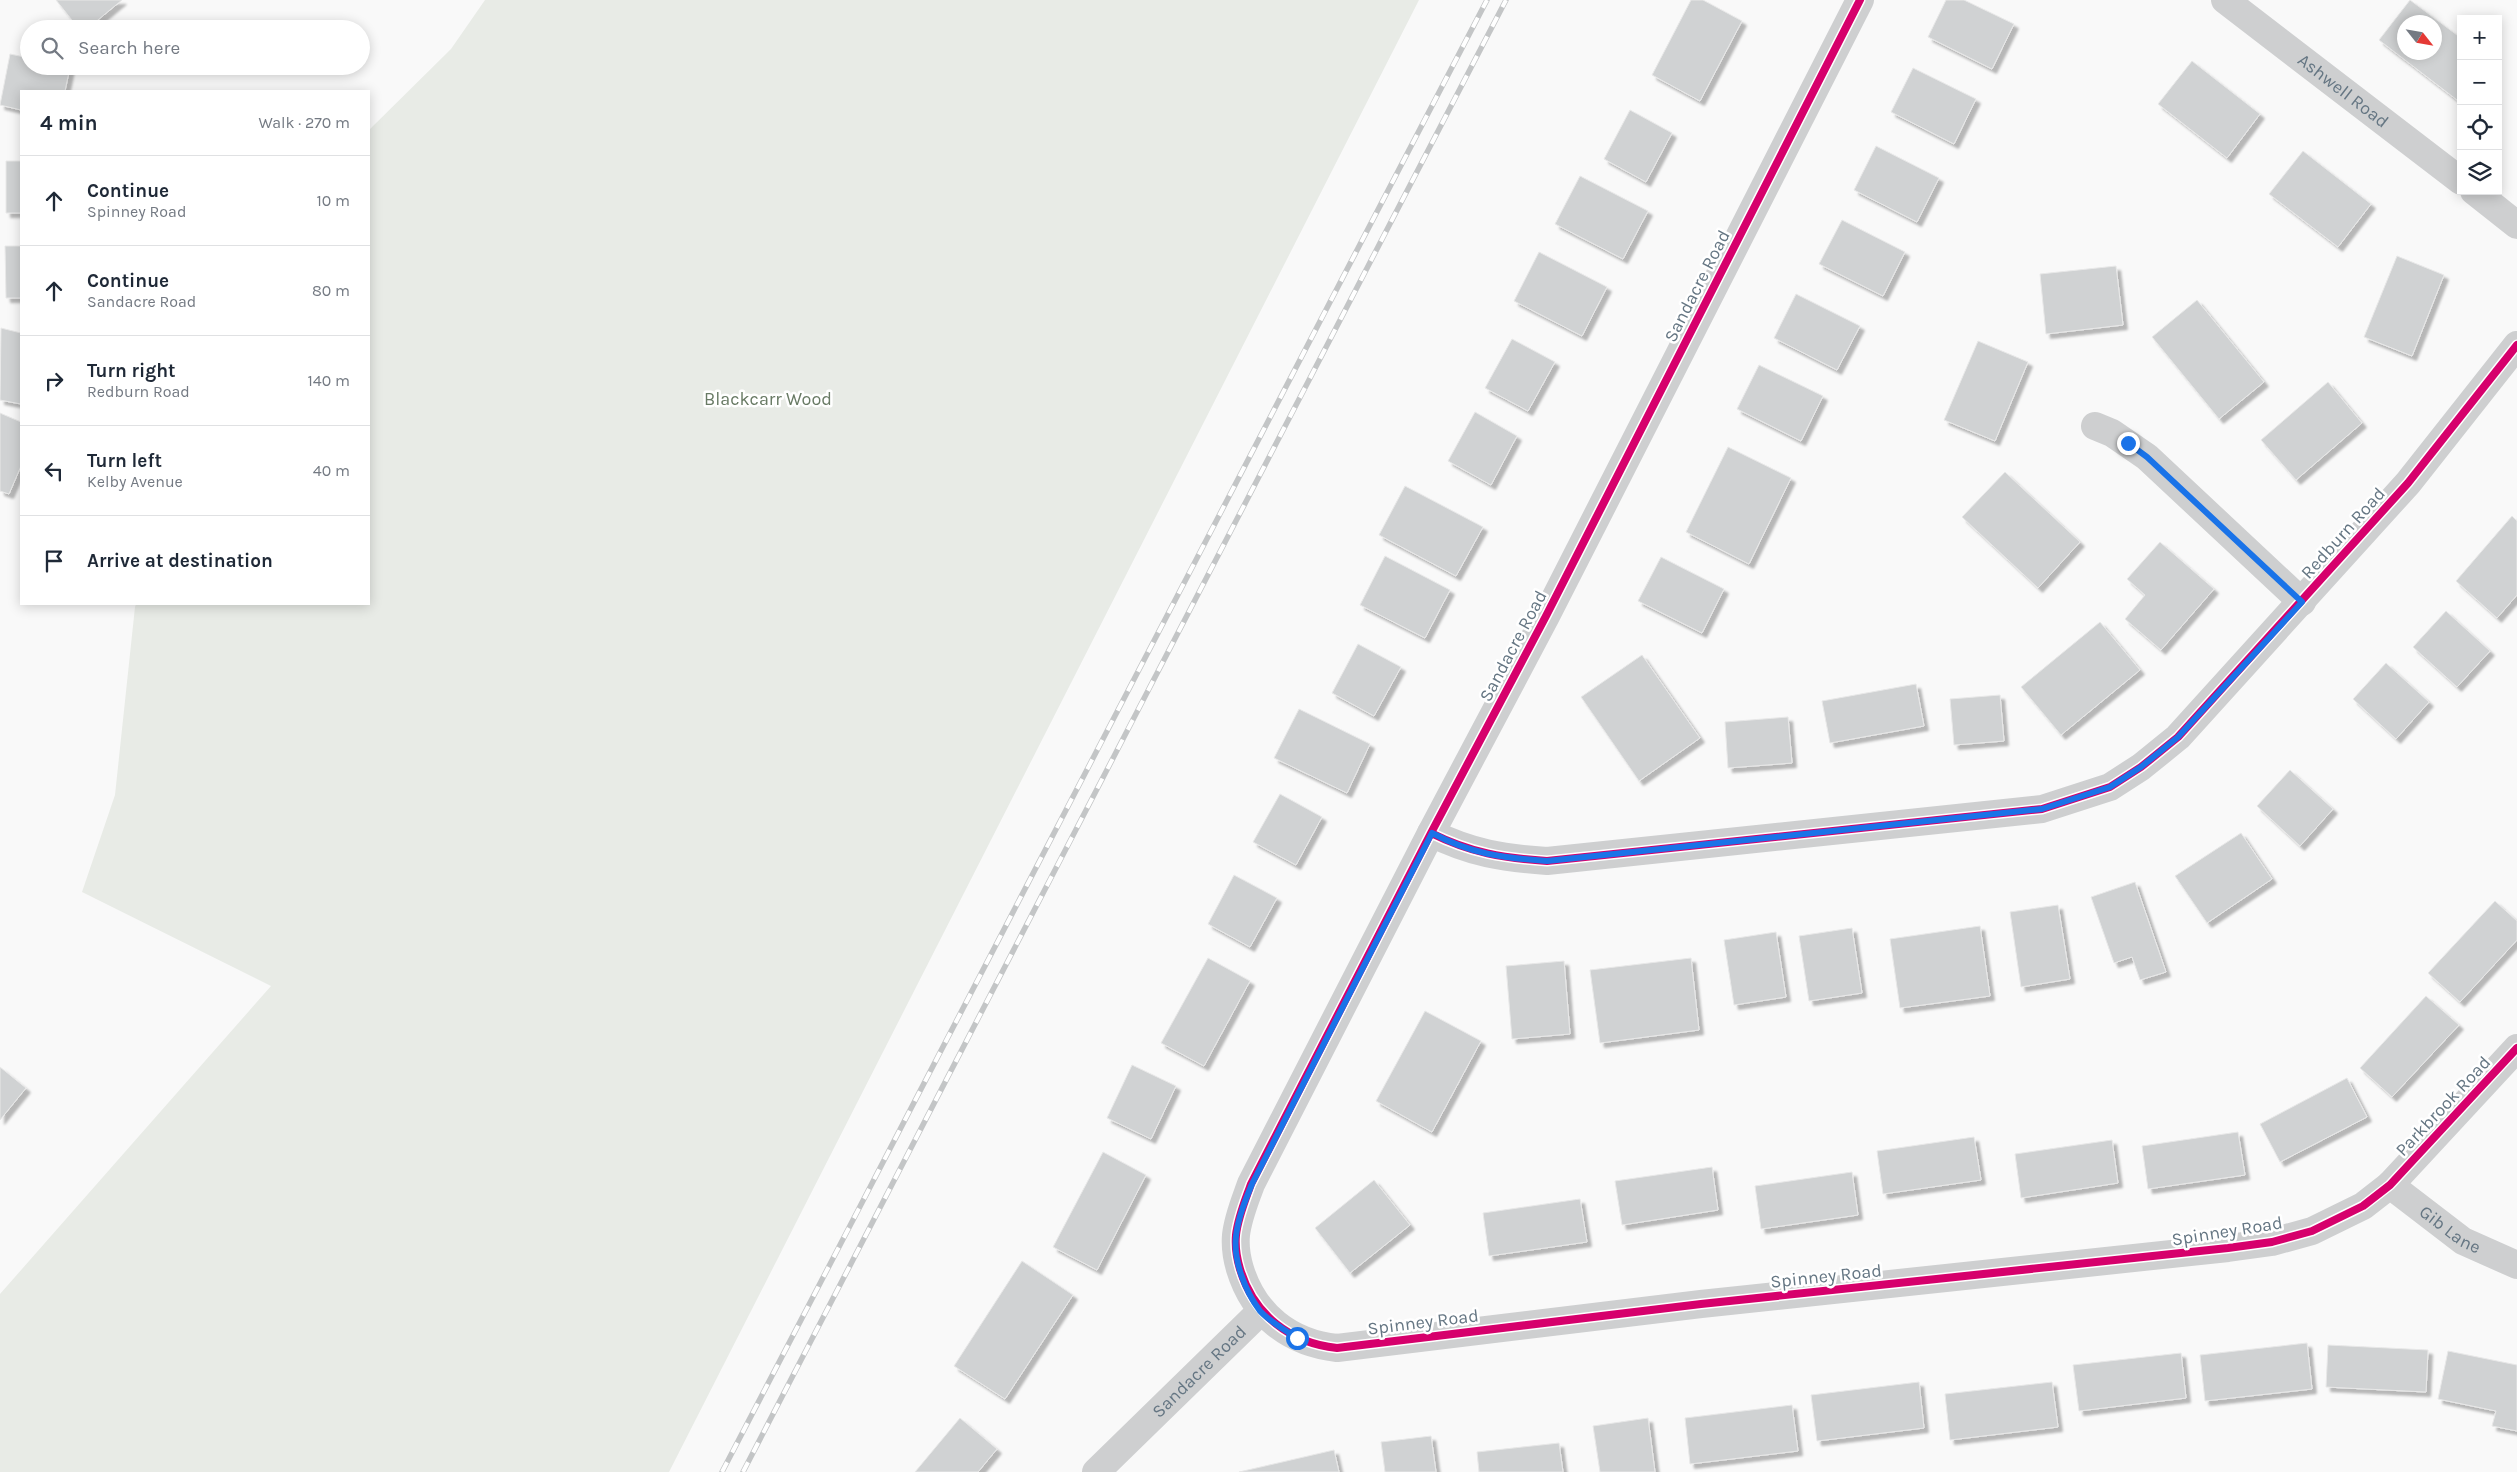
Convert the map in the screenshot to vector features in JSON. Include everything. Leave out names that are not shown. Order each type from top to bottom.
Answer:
[{"type":"street","name":"Sandacre Road","points":[[1096,1472],[1261,1312],[1244,1282],[1238,1261],[1236,1237],[1240,1216],[1252,1184],[1546,616],[1860,0]]},
{"type":"street","name":"Ashwell Road","points":[[2225,0],[2457,178]]},
{"type":"street","points":[[2479,195],[2517,225]]},
{"type":"street","name":"Redburn Road","points":[[1432,833],[1457,846],[1476,852],[1512,859],[1547,861],[2042,809],[2110,787],[2141,767],[2178,737],[2408,483],[2517,345]]},
{"type":"street","points":[[2095,426],[2112,433],[2147,457],[2302,602]]},
{"type":"street","name":"Parkbrook Road","points":[[2390,1185],[2517,1048]]},
{"type":"street","name":"Spinney Road","points":[[1261,1312],[1297,1338],[1316,1346],[1337,1348],[1701,1304],[2228,1248],[2272,1242],[2312,1231],[2364,1206],[2390,1185]]},
{"type":"street","name":"Gib Lane","points":[[2390,1185],[2463,1241],[2517,1266]]},
{"type":"green space","name":"Blackcarr Wood","points":[[485,0],[1419,0],[669,1472],[0,1472],[0,1294],[271,986],[82,892],[115,795],[135,607],[136,605],[370,605],[370,129],[451,49]]},
{"type":"building","points":[[56,0],[122,0],[98,20],[72,20]]},
{"type":"building","points":[[1691,0],[1703,0],[1742,21],[1700,101],[1652,75]]},
{"type":"building","points":[[1946,0],[1964,0],[2014,24],[1992,69],[1928,37]]},
{"type":"building","points":[[2410,0],[2430,15],[2398,15]]},
{"type":"building","points":[[2397,17],[2397,54],[2379,40]]},
{"type":"building","points":[[2442,24],[2457,35],[2457,100],[2405,60],[2442,60]]},
{"type":"building","points":[[10,54],[20,56],[20,75],[68,75],[65,90],[20,90],[20,110],[0,105]]},
{"type":"building","points":[[2192,61],[2260,114],[2227,158],[2158,104]]},
{"type":"building","points":[[1913,68],[1976,99],[1954,144],[1891,112]]},
{"type":"building","points":[[1630,110],[1672,133],[1646,182],[1604,159]]},
{"type":"building","points":[[1876,146],[1939,178],[1917,222],[1854,190]]},
{"type":"building","points":[[2303,151],[2371,204],[2338,247],[2269,194]]},
{"type":"building","points":[[6,161],[20,161],[20,213],[6,213]]},
{"type":"building","points":[[1580,176],[1648,211],[1623,259],[1555,224]]},
{"type":"building","points":[[1842,220],[1905,252],[1883,296],[1819,264]]},
{"type":"building","points":[[5,246],[20,246],[20,298],[6,298]]},
{"type":"building","points":[[1539,252],[1607,287],[1582,336],[1514,301]]},
{"type":"building","points":[[2397,256],[2444,275],[2412,356],[2364,337]]},
{"type":"building","points":[[2116,266],[2123,325],[2046,334],[2040,274]]},
{"type":"building","points":[[1796,294],[1860,326],[1837,370],[1774,338]]},
{"type":"building","points":[[2197,300],[2264,382],[2219,419],[2152,337]]},
{"type":"building","points":[[1,328],[20,333],[20,404],[0,400]]},
{"type":"building","points":[[1512,339],[1555,362],[1528,411],[1485,388]]},
{"type":"building","points":[[1978,341],[2028,362],[1995,441],[1944,420]]},
{"type":"building","points":[[1759,365],[1823,396],[1801,441],[1737,409]]},
{"type":"building","points":[[2328,382],[2362,423],[2296,480],[2261,440]]},
{"type":"building","points":[[1475,412],[1517,436],[1491,485],[1448,461]]},
{"type":"building","points":[[0,413],[20,422],[20,468],[9,494],[0,491]]},
{"type":"building","points":[[1728,447],[1791,478],[1749,564],[1686,532]]},
{"type":"building","points":[[2005,472],[2080,542],[2038,588],[1962,517]]},
{"type":"building","points":[[1405,486],[1483,527],[1456,576],[1379,535]]},
{"type":"building","points":[[2512,516],[2517,521],[2517,595],[2497,618],[2456,581]]},
{"type":"building","points":[[2160,542],[2214,589],[2161,650],[2125,619],[2145,595],[2127,579]]},
{"type":"building","points":[[1385,556],[1450,590],[1425,638],[1360,605]]},
{"type":"building","points":[[1661,557],[1724,589],[1702,633],[1638,601]]},
{"type":"building","points":[[2446,611],[2490,651],[2457,687],[2413,647]]},
{"type":"building","points":[[2100,622],[2140,670],[2061,735],[2021,687]]},
{"type":"building","points":[[1358,644],[1401,667],[1374,716],[1332,693]]},
{"type":"building","points":[[1642,655],[1700,738],[1639,781],[1581,697]]},
{"type":"building","points":[[2386,663],[2429,702],[2396,739],[2353,699]]},
{"type":"building","points":[[1916,684],[1924,726],[1830,743],[1822,701]]},
{"type":"building","points":[[2000,695],[2004,741],[1954,745],[1950,699]]},
{"type":"building","points":[[1299,709],[1370,744],[1347,793],[1274,758]]},
{"type":"building","points":[[1788,717],[1792,763],[1728,768],[1725,722]]},
{"type":"building","points":[[2290,770],[2333,809],[2300,846],[2257,806]]},
{"type":"building","points":[[1280,794],[1322,817],[1296,865],[1253,842]]},
{"type":"building","points":[[2241,833],[2272,879],[2207,923],[2175,876]]},
{"type":"building","points":[[1234,875],[1277,898],[1250,947],[1208,924]]},
{"type":"building","points":[[2135,882],[2166,972],[2140,980],[2132,957],[2114,963],[2091,897]]},
{"type":"building","points":[[2495,901],[2517,921],[2517,940],[2460,1002],[2428,973]]},
{"type":"building","points":[[2058,905],[2070,979],[2021,987],[2010,912]]},
{"type":"building","points":[[1980,926],[1990,996],[1900,1008],[1890,939]]},
{"type":"building","points":[[1852,928],[1862,993],[1809,1001],[1799,936]]},
{"type":"building","points":[[1776,932],[1786,997],[1734,1005],[1724,940]]},
{"type":"building","points":[[1208,958],[1250,981],[1204,1066],[1161,1043]]},
{"type":"building","points":[[1691,958],[1699,1030],[1600,1043],[1590,970]]},
{"type":"building","points":[[1564,961],[1570,1034],[1512,1039],[1506,966]]},
{"type":"building","points":[[2426,996],[2459,1025],[2392,1097],[2360,1068]]},
{"type":"building","points":[[1425,1011],[1481,1041],[1432,1132],[1376,1101]]},
{"type":"building","points":[[1132,1065],[1176,1086],[1151,1139],[1107,1118]]},
{"type":"building","points":[[0,1067],[26,1088],[0,1120]]},
{"type":"building","points":[[2347,1078],[2367,1117],[2280,1162],[2260,1124]]},
{"type":"building","points":[[2238,1132],[2245,1175],[2148,1189],[2142,1146]]},
{"type":"building","points":[[1974,1137],[1981,1180],[1883,1194],[1877,1151]]},
{"type":"building","points":[[2112,1140],[2118,1183],[2021,1198],[2015,1154]]},
{"type":"building","points":[[1103,1152],[1146,1175],[1097,1270],[1053,1247]]},
{"type":"building","points":[[1712,1167],[1718,1210],[1622,1225],[1615,1181]]},
{"type":"building","points":[[1852,1172],[1858,1215],[1761,1229],[1755,1186]]},
{"type":"building","points":[[1374,1180],[1410,1225],[1350,1273],[1315,1228]]},
{"type":"building","points":[[1580,1199],[1587,1242],[1489,1256],[1483,1213]]},
{"type":"building","points":[[1022,1261],[1073,1295],[1005,1399],[954,1366]]},
{"type":"building","points":[[2307,1343],[2312,1389],[2205,1401],[2200,1355]]},
{"type":"building","points":[[2328,1345],[2428,1350],[2426,1392],[2326,1387]]},
{"type":"building","points":[[2448,1351],[2517,1365],[2517,1431],[2492,1426],[2496,1411],[2438,1399]]},
{"type":"building","points":[[2181,1353],[2186,1398],[2079,1411],[2073,1365]]},
{"type":"building","points":[[1919,1382],[1924,1428],[1817,1441],[1811,1395]]},
{"type":"building","points":[[2052,1382],[2058,1427],[1950,1440],[1945,1394]]},
{"type":"building","points":[[1792,1405],[1798,1451],[1690,1464],[1685,1418]]},
{"type":"building","points":[[960,1418],[997,1449],[978,1472],[915,1472]]},
{"type":"building","points":[[1648,1418],[1655,1472],[1600,1472],[1593,1426]]},
{"type":"building","points":[[1431,1436],[1436,1472],[1385,1472],[1381,1442]]},
{"type":"building","points":[[1559,1443],[1563,1472],[1479,1472],[1477,1452]]},
{"type":"building","points":[[1334,1450],[1339,1472],[1239,1472]]},
{"type":"railway","points":[[722,1472],[1487,0]]},
{"type":"railway","points":[[743,1472],[1506,0]]},
{"type":"cycle path","points":[[1860,0],[1546,616],[1431,833],[1251,1184],[1238,1222],[1236,1244],[1240,1269],[1254,1300],[1264,1313],[1289,1333],[1304,1340],[1337,1348],[1701,1304],[2272,1242],[2312,1231],[2363,1206],[2390,1185],[2517,1048]]},
{"type":"cycle path","points":[[1431,833],[1474,850],[1516,858],[1547,861],[2042,809],[2110,787],[2141,767],[2178,737],[2408,483],[2517,345]]},
{"type":"route","points":[[1297,1338],[1261,1312],[1244,1282],[1238,1261],[1236,1237],[1240,1216],[1252,1184],[1432,833],[1457,846],[1476,852],[1512,859],[1547,861],[2042,809],[2110,787],[2141,767],[2178,737],[2302,602],[2147,457],[2128,443]]}]
